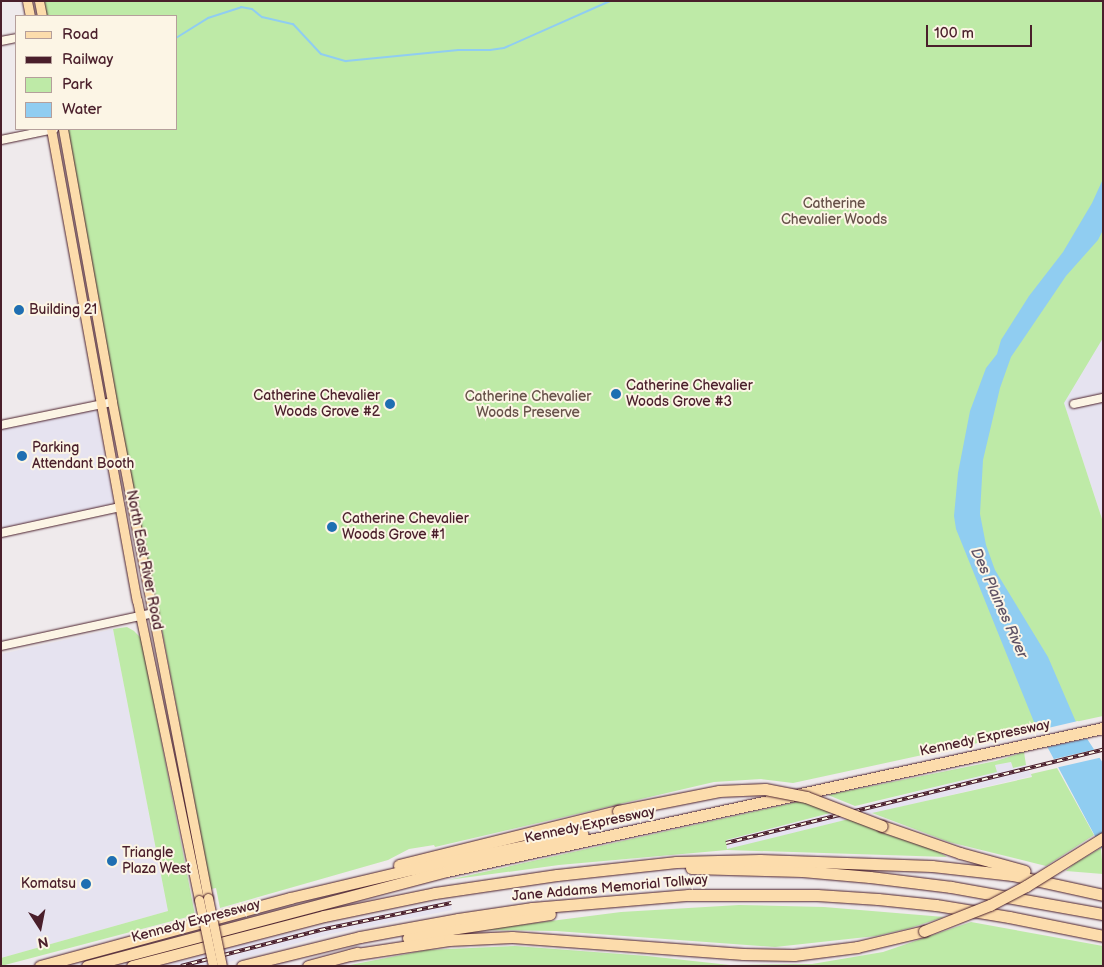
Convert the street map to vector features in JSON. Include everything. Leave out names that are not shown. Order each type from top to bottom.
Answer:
[{"type":"highway","name":"Kennedy Expressway","points":[[86,966],[447,871],[1103,728]]},
{"type":"highway","points":[[40,966],[290,898],[438,853],[618,811],[719,790],[765,789],[806,797],[960,853],[1022,870],[1052,882]]},
{"type":"highway","points":[[290,898],[474,855],[748,806]]},
{"type":"highway","points":[[350,955],[419,943],[504,938],[743,954],[794,955],[857,947],[924,931],[990,905],[1026,886],[1103,838]]},
{"type":"highway","name":"Jane Addams Memorial Tollway","points":[[132,966],[324,916],[435,893],[557,875],[676,862],[760,860],[932,866],[1012,874],[1100,894]]},
{"type":"highway","name":"Jane Addams Memorial Tollway","points":[[557,875],[687,868],[802,871],[951,887],[1098,913]]},
{"type":"highway","name":"Jane Addams Memorial Tollway","points":[[242,966],[360,937],[458,919],[532,908],[688,895],[754,894],[878,899],[991,914],[1097,935]]},
{"type":"highway","points":[[308,966],[436,932],[590,909],[618,900]]},
{"type":"main road","points":[[27,1],[30,15]]},
{"type":"main road","points":[[39,1],[42,15]]},
{"type":"main road","name":"North East River Road","points":[[52,130],[140,616],[203,899],[222,966]]},
{"type":"main road","name":"North East River Road","points":[[63,130],[112,402],[154,613],[203,899],[212,966]]},
{"type":"street","points":[[1,42],[15,38]]},
{"type":"street","points":[[1,140],[47,130]]},
{"type":"street","points":[[1074,404],[1103,398]]},
{"type":"street","points":[[1,426],[112,402]]},
{"type":"street","points":[[1,533],[120,507]]},
{"type":"street","points":[[1,646],[154,613]]},
{"type":"shaded area","points":[[1103,333],[1103,522],[1064,403],[1057,404]]},
{"type":"shaded area","points":[[96,407],[115,508],[1,532],[1,427]]},
{"type":"shaded area","points":[[113,629],[168,911],[1,958],[1,654]]},
{"type":"shaded area","points":[[1011,762],[1013,768],[1026,765],[1032,776],[727,850],[725,840],[996,772],[995,765]]},
{"type":"shaded area","points":[[450,900],[452,910],[330,934],[214,966],[166,966],[230,947]]},
{"type":"green space","name":"Catherine Chevalier Woods","points":[[43,1],[1103,1],[1103,338],[1064,403],[1103,522],[1103,716],[793,783],[761,779],[714,782],[435,847],[434,845],[409,849],[388,860],[220,908],[216,888],[211,889],[160,619],[139,524],[67,130],[178,130],[178,15],[46,15]]},
{"type":"green space","points":[[127,627],[141,638],[195,915],[1,966],[1,958],[168,911],[113,629]]},
{"type":"green space","points":[[1024,752],[1026,765],[1013,768],[1011,762],[995,765],[997,772],[855,806],[828,795],[996,761]]},
{"type":"green space","points":[[1057,768],[1094,835],[1046,866],[949,842],[872,813],[1032,777],[1031,774]]},
{"type":"green space","points":[[802,801],[834,812],[726,840],[727,849],[849,819],[880,832],[937,851],[947,857],[727,850],[559,865],[448,880]]},
{"type":"green space","points":[[1101,848],[1103,874],[1066,871],[1074,864]]},
{"type":"green space","points":[[739,905],[824,907],[944,917],[876,936],[775,947],[556,931],[480,930],[621,912]]},
{"type":"green space","points":[[971,922],[1103,946],[1103,966],[345,966],[427,950],[515,946],[647,956],[730,965],[812,964],[883,952]]},
{"type":"water","name":"Des Plaines River","points":[[1103,179],[1103,230],[1098,240],[1066,276],[1011,357],[1000,388],[983,460],[980,514],[986,545],[995,570],[1048,657],[1076,722],[1103,763],[1103,851],[1034,722],[956,529],[954,516],[958,473],[970,411],[986,368],[997,354],[1001,340],[1029,296],[1063,252],[1092,203]]},
{"type":"pier","points":[[1078,721],[1090,738],[1044,748],[1035,731]]},
{"type":"pier","points":[[1097,749],[1103,757],[1055,768],[1050,760]]},
{"type":"waterway","points":[[178,37],[208,18],[241,7],[252,9],[262,17],[293,24],[321,54],[346,61],[458,50],[490,50],[504,48],[610,1]]},
{"type":"railway","points":[[726,843],[1103,750]]},
{"type":"railway","points":[[181,966],[320,930],[451,903]]},
{"type":"place","name":"Building 21","points":[[19,310]]},
{"type":"place","name":"Catherine Chevalier Woods Grove #3","points":[[616,394]]},
{"type":"place","name":"Catherine Chevalier Woods Grove #2","points":[[390,404]]},
{"type":"place","name":"Parking Attendant Booth","points":[[22,456]]},
{"type":"place","name":"Catherine Chevalier Woods Grove #1","points":[[332,527]]},
{"type":"place","name":"Triangle Plaza West","points":[[112,861]]},
{"type":"place","name":"Komatsu","points":[[86,884]]},
{"type":"park label","name":"Catherine Chevalier Woods Preserve","points":[[528,406]]}]
